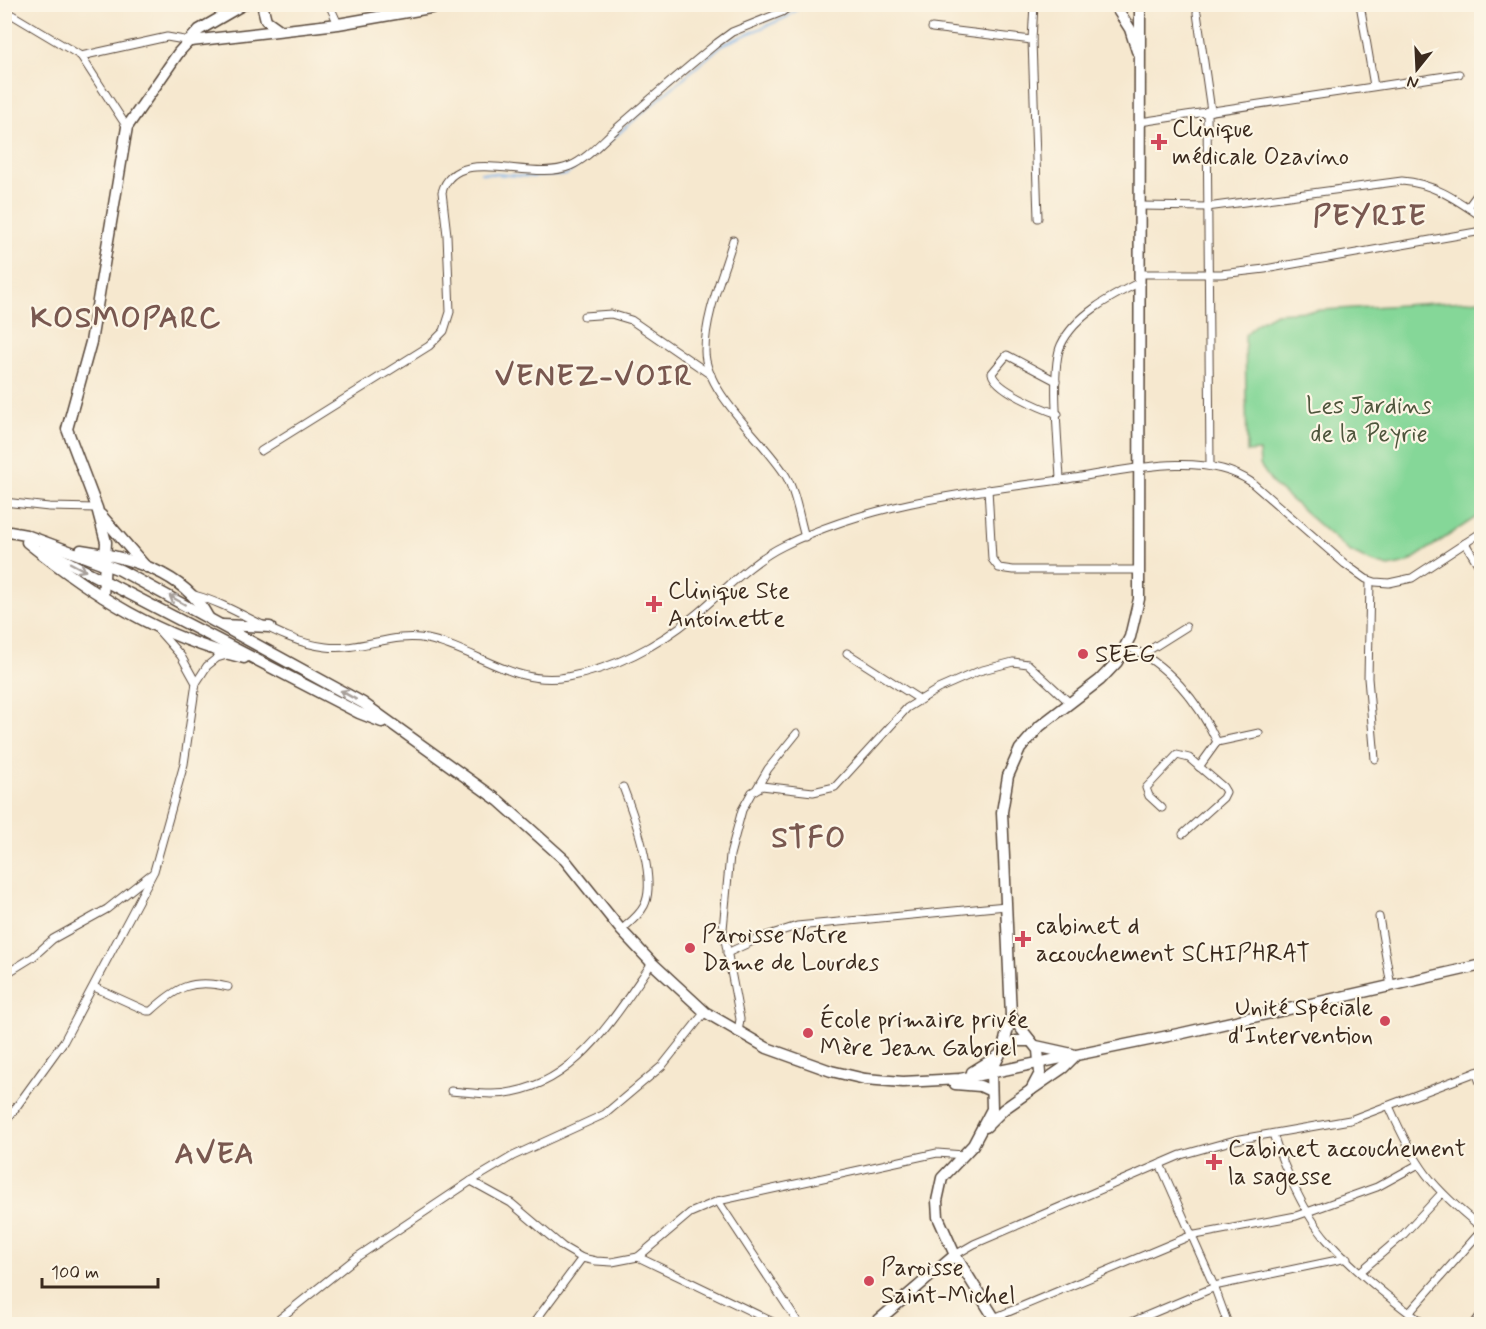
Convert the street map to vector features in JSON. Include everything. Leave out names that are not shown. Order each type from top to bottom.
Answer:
[{"type":"main road","points":[[103,597],[106,559],[98,510],[67,429],[91,342],[127,127],[179,52],[199,30],[244,4]]},
{"type":"main road","points":[[262,4],[266,20],[280,30]]},
{"type":"main road","points":[[190,41],[338,24],[383,10],[453,4]]},
{"type":"main road","points":[[1123,4],[1116,4],[1133,36],[1139,60]]},
{"type":"main road","points":[[983,1129],[992,1109],[991,1072],[1011,1016],[1002,812],[1008,776],[1020,749],[1030,737],[1110,670],[1126,646],[1137,611],[1140,570],[1141,468],[1140,5]]},
{"type":"main road","points":[[98,510],[146,567]]},
{"type":"main road","points":[[4,531],[26,535],[48,545],[146,567],[174,581],[190,594],[209,622]]},
{"type":"main road","points":[[4,537],[27,542],[359,713],[396,728]]},
{"type":"main road","points":[[27,542],[103,597],[158,630],[229,654],[265,663]]},
{"type":"main road","points":[[106,559],[209,622],[220,625],[270,627]]},
{"type":"main road","points":[[172,636],[209,622]]},
{"type":"main road","points":[[220,625],[363,704],[499,801],[566,860],[621,930],[652,963],[705,1012],[738,1033],[795,1060],[831,1071],[875,1080],[981,1086],[991,1095],[1006,1103],[1018,1100]]},
{"type":"main road","points":[[931,1082],[960,1079],[1041,1063],[1482,965]]},
{"type":"main road","points":[[1011,1016],[1024,1029],[1041,1063],[1040,1073],[1030,1090]]},
{"type":"main road","points":[[931,1082],[977,1070],[1016,1041],[1075,1055]]},
{"type":"main road","points":[[996,1321],[955,1255],[940,1223],[937,1201],[942,1178],[964,1155],[983,1129],[1004,1109],[1063,1068],[1075,1055]]},
{"type":"main road","points":[[874,1324],[955,1255]]},
{"type":"street","points":[[329,4],[338,24]]},
{"type":"street","points":[[261,452],[429,346],[444,331],[450,304],[447,235],[442,192],[447,179],[471,166],[535,172],[570,166],[732,32],[782,12],[793,4]]},
{"type":"street","points":[[1034,4],[1032,40],[1038,218]]},
{"type":"street","points":[[1360,4],[1378,85]]},
{"type":"street","points":[[4,10],[81,56],[127,127]]},
{"type":"street","points":[[1197,13],[1209,111],[1207,207],[1210,465]]},
{"type":"street","points":[[932,28],[1032,40]]},
{"type":"street","points":[[81,56],[167,37],[190,41]]},
{"type":"street","points":[[1140,122],[1459,74]]},
{"type":"street","points":[[1140,206],[1207,207],[1402,181],[1428,186],[1482,217]]},
{"type":"street","points":[[1468,207],[1482,189]]},
{"type":"street","points":[[1060,480],[1056,381],[1058,351],[1067,334],[1095,309],[1140,278],[1265,269],[1482,231]]},
{"type":"street","points":[[733,240],[706,337],[705,353],[711,375],[741,420],[771,453],[785,474],[805,537]]},
{"type":"street","points":[[584,316],[611,314],[631,320],[711,375]]},
{"type":"street","points":[[1056,381],[1007,355],[992,373],[994,380],[1024,400],[1058,414]]},
{"type":"street","points":[[190,594],[210,600],[290,637],[327,647],[412,637],[452,646],[508,672],[526,677],[566,677],[609,665],[649,648],[693,617],[768,555],[805,537],[852,519],[909,502],[988,489],[1141,468],[1210,465],[1234,472],[1251,482],[1345,564],[1370,581],[1389,583],[1412,578],[1482,532]]},
{"type":"street","points":[[988,489],[994,565],[1013,570],[1140,570]]},
{"type":"street","points":[[4,502],[98,510]]},
{"type":"street","points":[[1465,543],[1482,571]]},
{"type":"street","points":[[1370,581],[1368,678],[1375,759]]},
{"type":"street","points":[[1143,654],[1186,627]]},
{"type":"street","points":[[158,630],[181,656],[195,683]]},
{"type":"street","points":[[1126,646],[1143,654],[1196,704],[1217,742]]},
{"type":"street","points":[[847,653],[920,699]]},
{"type":"street","points":[[4,1124],[50,1063],[94,987],[154,871],[184,764],[195,683],[207,666],[217,658],[229,654]]},
{"type":"street","points":[[757,788],[768,786],[813,792],[835,787],[897,718],[920,699],[978,671],[1021,662],[1028,664],[1070,703]]},
{"type":"street","points":[[738,1033],[740,1019],[723,929],[730,855],[748,796],[757,788],[768,769],[797,733]]},
{"type":"street","points":[[1199,766],[1217,742],[1259,734]]},
{"type":"street","points":[[1162,808],[1149,796],[1146,788],[1177,755],[1183,755],[1199,766],[1223,787],[1225,794],[1183,834]]},
{"type":"street","points":[[621,930],[643,909],[647,886],[645,858],[623,787]]},
{"type":"street","points":[[4,975],[33,957],[53,939],[107,909],[154,871]]},
{"type":"street","points":[[726,953],[770,934],[797,926],[1006,906]]},
{"type":"street","points":[[1379,917],[1391,986]]},
{"type":"street","points":[[451,1091],[492,1094],[506,1092],[532,1087],[564,1072],[584,1052],[652,963]]},
{"type":"street","points":[[94,987],[147,1011],[151,1011],[176,989],[198,984],[228,987]]},
{"type":"street","points":[[273,1324],[357,1257],[471,1181],[513,1156],[611,1109],[662,1066],[705,1012]]},
{"type":"street","points":[[955,1255],[974,1244],[1203,1147],[1326,1126],[1389,1106],[1479,1071],[1482,1088]]},
{"type":"street","points":[[1389,1106],[1417,1165],[1441,1194],[1482,1229],[1409,1313]]},
{"type":"street","points":[[1274,1134],[1309,1212],[1327,1239],[1360,1272],[1424,1324]]},
{"type":"street","points":[[471,1181],[511,1203],[563,1247],[582,1258],[612,1262],[638,1257],[690,1213],[718,1201],[944,1152],[964,1155]]},
{"type":"street","points":[[1160,1164],[1228,1324]]},
{"type":"street","points":[[996,1321],[1190,1236],[1309,1212],[1395,1179],[1417,1165]]},
{"type":"street","points":[[1360,1272],[1402,1236],[1441,1194]]},
{"type":"street","points":[[718,1201],[799,1324]]},
{"type":"street","points":[[638,1257],[777,1324]]},
{"type":"street","points":[[533,1324],[582,1258]]},
{"type":"street","points":[[1127,1324],[1214,1287],[1347,1258]]},
{"type":"street","points":[[1474,1324],[1482,1313]]},
{"type":"green space","name":"Les Jardins de la Peyrie","points":[[1481,300],[1481,514],[1407,563],[1389,567],[1371,562],[1349,551],[1273,484],[1260,465],[1259,451],[1247,452],[1245,335],[1256,324],[1276,313]]},
{"type":"waterway","points":[[481,173],[534,177],[566,175],[599,150],[722,45],[787,17],[804,4]]},
{"type":"place","name":"Clinique médicale Ozavino","points":[[1159,142]]},
{"type":"place","name":"Clinique Ste Antoinette","points":[[654,604]]},
{"type":"place","name":"SEEG","points":[[1083,654]]},
{"type":"place","name":"cabinet d accouchement SCHIPHRAT","points":[[1023,939]]},
{"type":"place","name":"Paroisse Notre Dame de Lourdes","points":[[690,948]]},
{"type":"place","name":"Unité Spéciale d'Intervention","points":[[1385,1021]]},
{"type":"place","name":"École primaire privée Mère Jean Gabriel","points":[[808,1033]]},
{"type":"place","name":"Cabinet accouchement la sagesse","points":[[1214,1162]]},
{"type":"place","name":"Paroisse Saint-Michel","points":[[869,1281]]},
{"type":"district","name":"PEYRIE","points":[[1370,215]]},
{"type":"district","name":"KOSMOPARC","points":[[126,317]]},
{"type":"district","name":"VENEZ-VOIR","points":[[594,375]]},
{"type":"district","name":"STFO","points":[[809,837]]},
{"type":"district","name":"AVEA","points":[[215,1153]]}]
